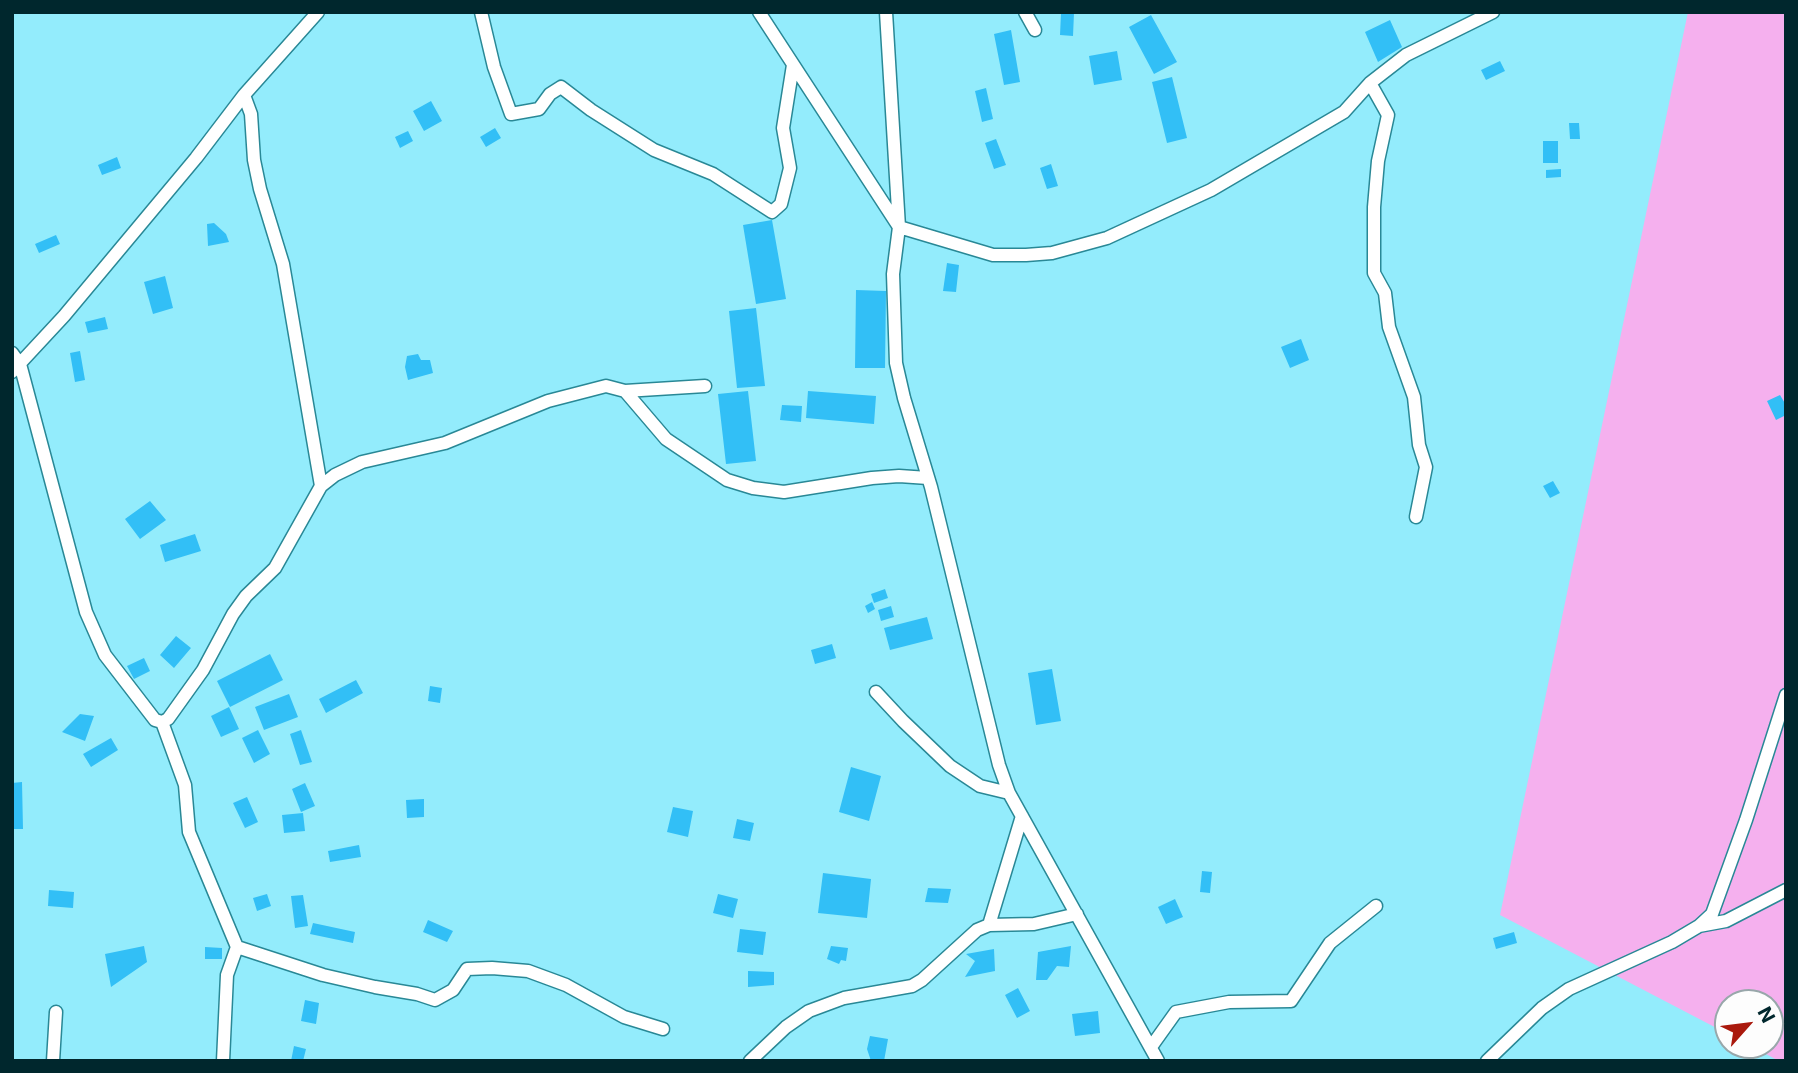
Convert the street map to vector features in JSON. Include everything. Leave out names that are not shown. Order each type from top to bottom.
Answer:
[{"type":"street","points":[[318,12],[244,95],[187,169],[64,316],[15,363],[86,612],[105,655],[155,720],[162,722],[167,719],[203,670],[233,614],[246,596],[275,568],[321,486],[335,475],[362,462],[446,443],[548,401],[606,386],[625,391],[705,386]]},
{"type":"street","points":[[481,12],[494,67],[511,114],[539,109],[550,94],[561,87],[591,110],[654,150],[713,174],[772,212],[781,204],[790,168],[783,128],[793,65]]},
{"type":"street","points":[[759,12],[899,227],[993,255],[1052,253],[1107,238],[1211,190],[1344,112],[1370,83],[1406,55],[1493,12]]},
{"type":"street","points":[[886,12],[899,227],[893,274],[896,363],[928,478],[999,765],[1009,793],[1158,1061]]},
{"type":"street","points":[[1025,12],[1035,30]]},
{"type":"street","points":[[1370,83],[1388,115],[1378,161],[1374,273],[1384,293],[1389,327],[1414,397],[1419,445],[1426,467],[1416,517]]},
{"type":"street","points":[[244,95],[251,114],[254,159],[260,189],[283,264],[321,486]]},
{"type":"street","points":[[625,391],[666,439],[727,480],[783,492],[872,478],[928,478]]},
{"type":"street","points":[[876,692],[950,765],[980,786],[1009,793]]},
{"type":"street","points":[[1487,1061],[1542,1008],[1569,989],[1672,942],[1699,926],[1712,914],[1786,695]]},
{"type":"street","points":[[162,722],[185,785],[189,832],[237,947],[227,975],[223,1061]]},
{"type":"street","points":[[989,925],[1022,816]]},
{"type":"street","points":[[1699,926],[1726,920],[1786,891]]},
{"type":"street","points":[[1150,1047],[1176,1012],[1230,1002],[1291,1001],[1330,943],[1376,906]]},
{"type":"street","points":[[750,1061],[786,1027],[810,1011],[844,998],[912,986],[976,930],[989,925],[1034,924],[1077,914]]},
{"type":"street","points":[[237,947],[323,975],[417,993],[435,1000],[453,990],[467,969],[528,971],[566,985],[624,1017],[663,1029]]},
{"type":"street","points":[[53,1061],[56,1012]]},
{"type":"shaded area","points":[[1688,12],[1786,12],[1786,1061],[1775,1059],[1784,1059],[1784,989],[1714,989],[1714,1027],[1500,915]]},
{"type":"building","points":[[1061,13],[1074,13],[1073,36],[1060,35]]},
{"type":"building","points":[[1151,15],[1177,62],[1154,74],[1129,27]]},
{"type":"building","points":[[1390,20],[1402,47],[1378,62],[1365,32]]},
{"type":"building","points":[[1011,30],[1020,82],[1004,85],[994,34]]},
{"type":"building","points":[[1117,51],[1122,80],[1094,85],[1089,56]]},
{"type":"building","points":[[1500,61],[1505,71],[1486,80],[1481,70]]},
{"type":"building","points":[[1172,77],[1187,138],[1167,143],[1152,82]]},
{"type":"building","points":[[986,88],[993,119],[982,122],[975,91]]},
{"type":"building","points":[[431,101],[442,121],[424,131],[413,111]]},
{"type":"building","points":[[1569,123],[1579,123],[1580,139],[1570,139]]},
{"type":"building","points":[[495,128],[501,138],[486,147],[480,137]]},
{"type":"building","points":[[408,131],[413,141],[400,148],[395,137]]},
{"type":"building","points":[[996,139],[1006,165],[994,169],[985,143]]},
{"type":"building","points":[[1543,141],[1558,141],[1558,163],[1543,163]]},
{"type":"building","points":[[117,157],[121,168],[102,175],[98,165]]},
{"type":"building","points":[[1051,164],[1058,186],[1047,189],[1040,168]]},
{"type":"building","points":[[1561,169],[1561,177],[1546,178],[1546,170]]},
{"type":"building","points":[[772,220],[786,299],[756,304],[743,225]]},
{"type":"building","points":[[214,223],[226,234],[229,242],[208,246],[207,224]]},
{"type":"building","points":[[56,235],[60,244],[39,253],[35,244]]},
{"type":"building","points":[[947,263],[959,265],[956,292],[943,291]]},
{"type":"building","points":[[165,276],[173,308],[153,314],[144,282]]},
{"type":"building","points":[[856,290],[886,291],[885,368],[855,368]]},
{"type":"building","points":[[756,308],[765,386],[737,388],[729,311]]},
{"type":"building","points":[[105,317],[108,329],[88,333],[85,322]]},
{"type":"building","points":[[1301,339],[1309,360],[1290,368],[1281,347]]},
{"type":"building","points":[[80,351],[85,380],[75,382],[70,353]]},
{"type":"building","points":[[418,354],[421,360],[430,360],[433,373],[408,380],[405,367],[407,356]]},
{"type":"building","points":[[748,391],[756,461],[726,464],[718,394]]},
{"type":"building","points":[[808,391],[876,396],[874,424],[806,418]]},
{"type":"building","points":[[1780,395],[1786,405],[1786,415],[1776,420],[1767,401]]},
{"type":"building","points":[[782,405],[802,406],[801,422],[780,420]]},
{"type":"building","points":[[1553,481],[1560,493],[1550,498],[1543,486]]},
{"type":"building","points":[[150,501],[166,520],[140,539],[125,519]]},
{"type":"building","points":[[195,534],[201,551],[165,562],[160,545]]},
{"type":"building","points":[[885,589],[888,598],[874,603],[871,594]]},
{"type":"building","points":[[872,602],[875,609],[868,613],[865,606]]},
{"type":"building","points":[[891,606],[894,617],[881,621],[878,610]]},
{"type":"building","points":[[927,617],[933,639],[890,650],[884,628]]},
{"type":"building","points":[[176,636],[191,648],[174,668],[160,655]]},
{"type":"building","points":[[832,644],[836,658],[815,664],[811,650]]},
{"type":"building","points":[[270,654],[283,680],[230,707],[217,681]]},
{"type":"building","points":[[144,658],[150,671],[134,679],[127,666]]},
{"type":"building","points":[[1052,669],[1061,721],[1036,725],[1028,673]]},
{"type":"building","points":[[356,680],[363,693],[326,713],[319,699]]},
{"type":"building","points":[[430,686],[442,688],[440,703],[428,701]]},
{"type":"building","points":[[289,694],[298,717],[264,730],[255,707]]},
{"type":"building","points":[[229,707],[239,729],[221,737],[211,716]]},
{"type":"building","points":[[80,714],[94,716],[85,741],[62,732]]},
{"type":"building","points":[[258,730],[270,754],[254,763],[242,738]]},
{"type":"building","points":[[301,730],[312,762],[300,765],[290,734]]},
{"type":"building","points":[[111,738],[118,750],[91,767],[83,754]]},
{"type":"building","points":[[851,767],[881,776],[869,821],[839,812]]},
{"type":"building","points":[[22,782],[23,829],[12,829],[12,783]]},
{"type":"building","points":[[305,783],[315,806],[301,812],[292,789]]},
{"type":"building","points":[[247,797],[258,822],[245,828],[233,803]]},
{"type":"building","points":[[424,799],[424,817],[407,818],[406,800]]},
{"type":"building","points":[[673,807],[693,811],[688,837],[667,832]]},
{"type":"building","points":[[303,813],[305,831],[284,833],[282,815]]},
{"type":"building","points":[[737,819],[754,823],[750,841],[733,838]]},
{"type":"building","points":[[359,845],[361,857],[330,862],[328,851]]},
{"type":"building","points":[[1202,871],[1212,872],[1210,893],[1200,892]]},
{"type":"building","points":[[823,873],[871,879],[867,918],[818,913]]},
{"type":"building","points":[[928,888],[951,889],[948,903],[925,902]]},
{"type":"building","points":[[49,890],[74,892],[73,908],[48,906]]},
{"type":"building","points":[[267,894],[271,906],[257,911],[253,898]]},
{"type":"building","points":[[718,894],[738,899],[733,918],[713,913]]},
{"type":"building","points":[[303,895],[308,926],[295,928],[291,896]]},
{"type":"building","points":[[1175,899],[1183,917],[1166,924],[1158,907]]},
{"type":"building","points":[[428,920],[453,931],[447,942],[423,932]]},
{"type":"building","points":[[313,923],[355,932],[353,943],[310,934]]},
{"type":"building","points":[[740,929],[766,932],[763,955],[737,952]]},
{"type":"building","points":[[1514,932],[1517,943],[1496,949],[1493,938]]},
{"type":"building","points":[[144,946],[147,962],[111,987],[105,954]]},
{"type":"building","points":[[831,946],[848,948],[846,961],[841,960],[839,964],[827,959]]},
{"type":"building","points":[[1071,946],[1069,967],[1057,966],[1047,980],[1036,980],[1038,952]]},
{"type":"building","points":[[205,947],[222,948],[222,959],[205,959]]},
{"type":"building","points":[[994,949],[995,971],[965,977],[975,961],[966,954]]},
{"type":"building","points":[[748,971],[774,972],[774,985],[748,987]]},
{"type":"building","points":[[1018,988],[1030,1011],[1017,1018],[1005,995]]},
{"type":"building","points":[[305,1000],[319,1003],[316,1024],[301,1021]]},
{"type":"building","points":[[1098,1011],[1100,1033],[1075,1036],[1072,1014]]},
{"type":"building","points":[[870,1036],[888,1039],[884,1061],[871,1061],[867,1049]]},
{"type":"building","points":[[294,1046],[306,1049],[303,1061],[291,1061]]}]
